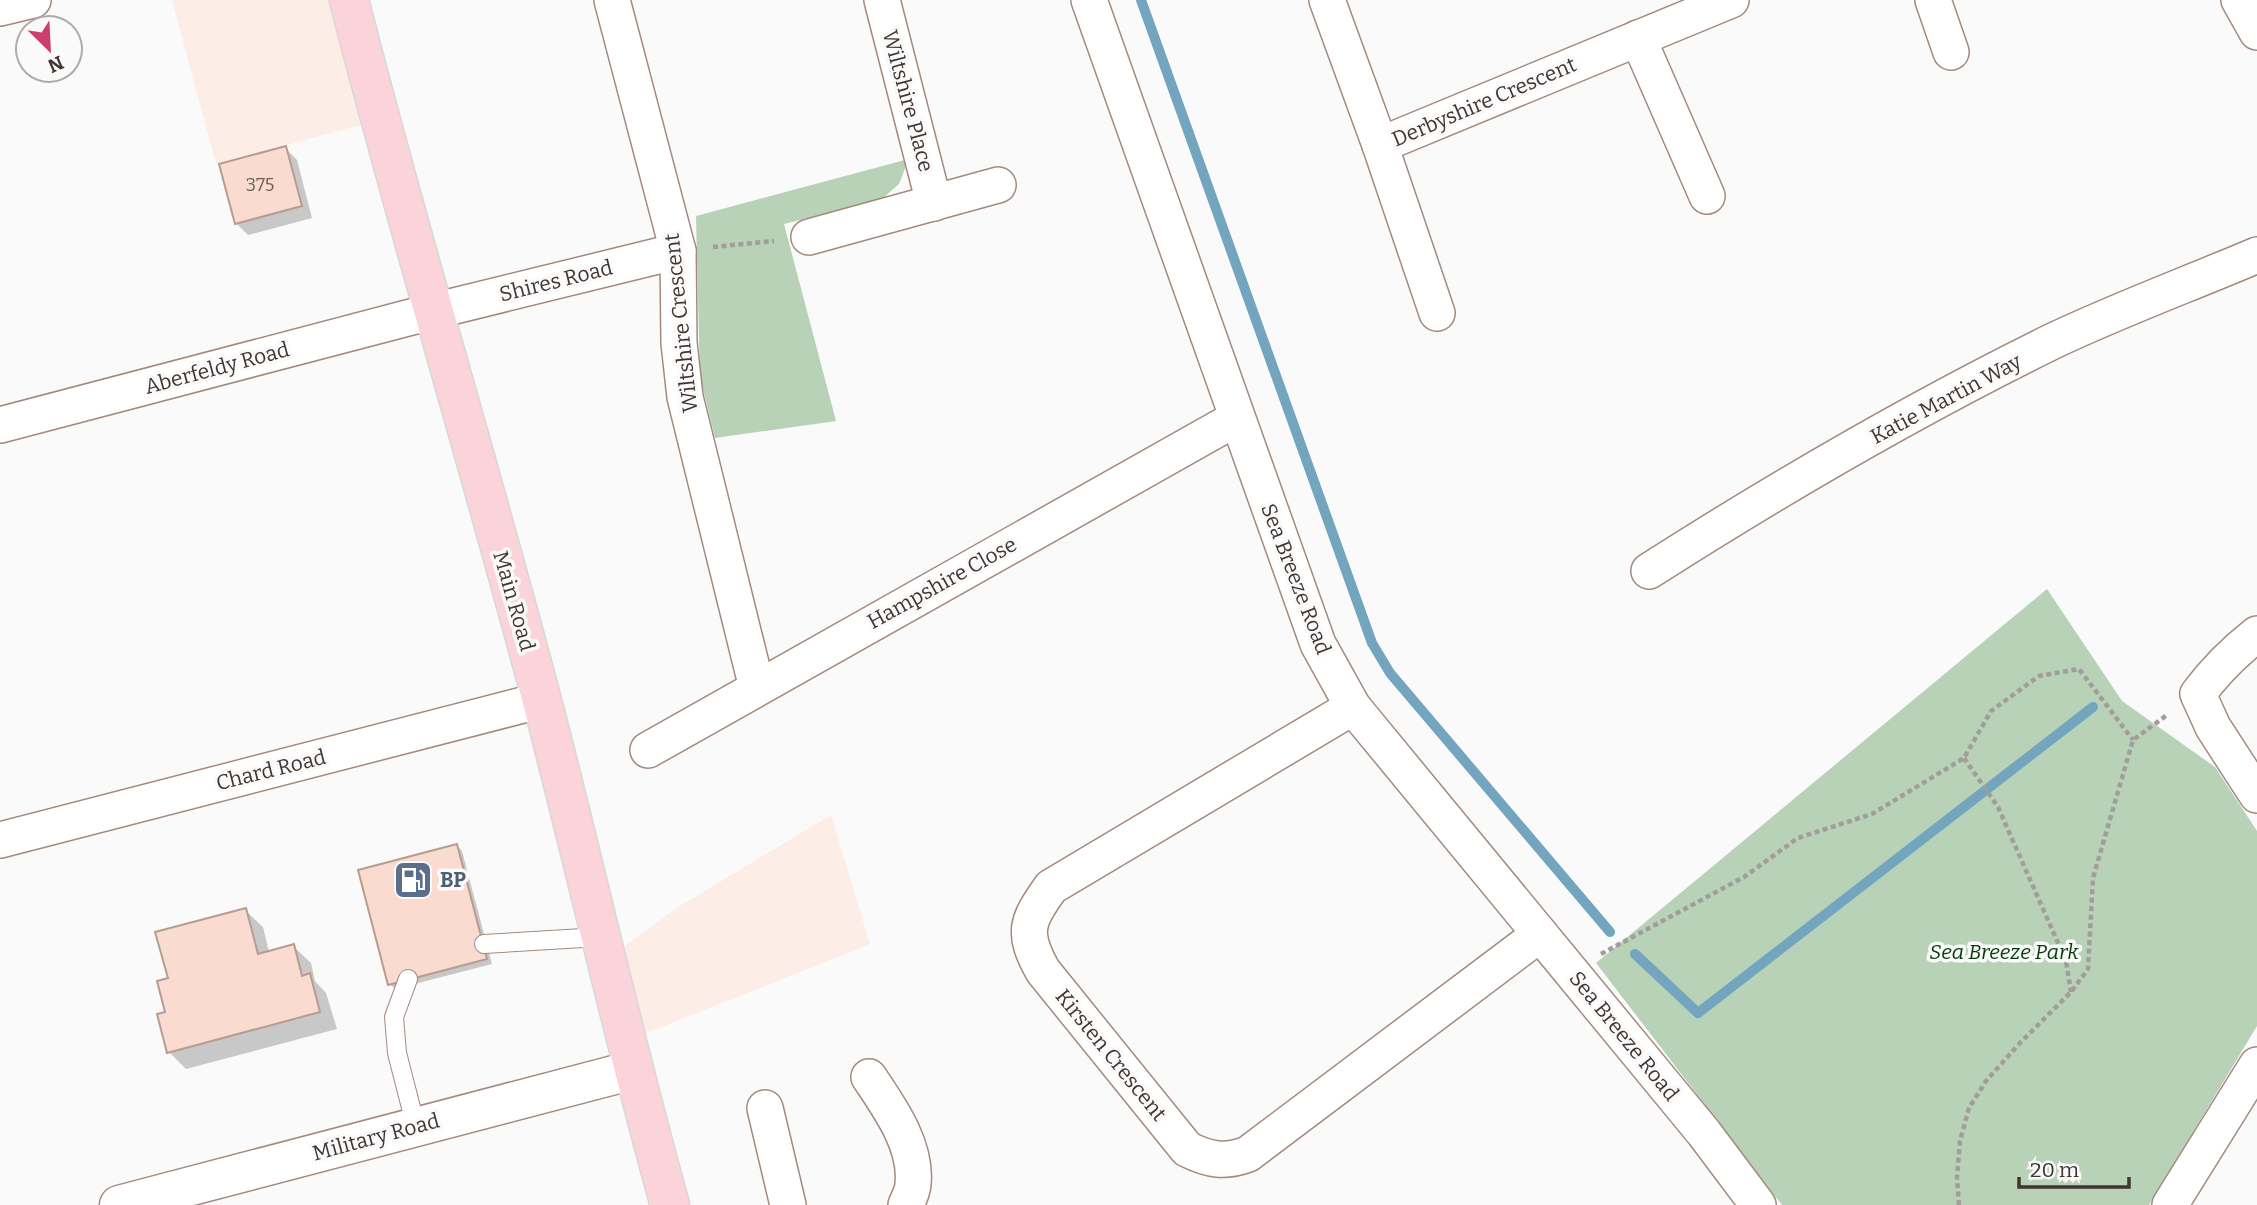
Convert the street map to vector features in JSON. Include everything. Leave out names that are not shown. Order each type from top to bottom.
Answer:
[{"type":"main road","name":"Main Road","points":[[349,0],[379,120],[542,700],[633,1070],[670,1205]]},
{"type":"main road","name":"Military Road","points":[[119,1205],[633,1070]]},
{"type":"street","points":[[0,8],[33,0]]},
{"type":"street","name":"Wiltshire Crescent","points":[[612,0],[678,251],[679,343],[685,397],[757,688]]},
{"type":"street","name":"Wiltshire Place","points":[[882,0],[934,203]]},
{"type":"street","name":"Sea Breeze Road","points":[[1089,0],[1318,645],[1353,707],[1704,1133],[1758,1205]]},
{"type":"street","name":"Derbyshire Crescent","points":[[1327,0],[1380,145],[1731,0]]},
{"type":"street","points":[[1933,0],[1951,52]]},
{"type":"street","points":[[2239,0],[2257,32]]},
{"type":"street","points":[[1638,38],[1707,196]]},
{"type":"street","points":[[1380,145],[1437,313]]},
{"type":"street","points":[[809,237],[998,185]]},
{"type":"street","name":"Shires Road","points":[[433,311],[678,251]]},
{"type":"street","name":"Katie Martin Way","points":[[1649,571],[1713,530],[1930,404],[2054,341],[2257,255]]},
{"type":"street","name":"Aberfeldy Road","points":[[0,425],[433,311]]},
{"type":"street","name":"Hampshire Close","points":[[648,750],[1237,418]]},
{"type":"street","points":[[2257,634],[2229,657],[2198,694],[2213,727],[2257,795]]},
{"type":"street","name":"Chard Road","points":[[0,839],[542,700]]},
{"type":"street","name":"Kirsten Crescent","points":[[1353,707],[1051,887],[1035,909],[1029,927],[1035,957],[1043,971],[1187,1149],[1203,1157],[1219,1160],[1248,1154],[1540,934]]},
{"type":"street","points":[[2170,1205],[2257,1065]]},
{"type":"street","points":[[869,1077],[898,1120],[909,1151],[913,1184],[906,1205]]},
{"type":"street","points":[[765,1108],[788,1205]]},
{"type":"lane","points":[[484,944],[600,937]]},
{"type":"lane","points":[[408,979],[394,1017],[397,1053],[416,1127]]},
{"type":"path","points":[[678,251],[809,237]]},
{"type":"path","points":[[1599,956],[1744,877],[1798,838],[1872,814],[1964,758],[1992,711],[2039,676],[2079,669],[2133,740]]},
{"type":"path","points":[[1959,1205],[1956,1177],[1960,1141],[1969,1108],[1986,1081],[2071,992],[2088,969],[2093,878],[2133,740],[2198,694]]},
{"type":"path","points":[[1964,758],[1998,807],[2066,961],[2071,992]]},
{"type":"shaded area","points":[[172,0],[349,0],[379,120],[216,164]]},
{"type":"shaded area","points":[[831,815],[870,944],[626,1041],[606,960],[678,907]]},
{"type":"green space","points":[[905,160],[906,166],[899,184],[882,199],[784,224],[836,421],[715,438],[700,377],[696,216]]},
{"type":"green space","name":"Sea Breeze Park","points":[[2047,589],[2122,701],[2215,767],[2257,831],[2257,1026],[2149,1205],[1782,1205],[1596,963]]},
{"type":"building","points":[[286,146],[302,206],[235,224],[219,164]]},
{"type":"building","points":[[457,844],[487,959],[388,985],[358,870]]},
{"type":"building","points":[[246,908],[258,954],[294,944],[302,976],[310,973],[320,1012],[167,1053],[157,1014],[165,1012],[157,981],[168,978],[155,932]]},
{"type":"waterway","points":[[1141,0],[1372,643],[1390,673],[1610,932]]},
{"type":"waterway","points":[[1635,954],[1698,1013],[2093,707]]},
{"type":"place","name":"BP","points":[[413,880]]}]
